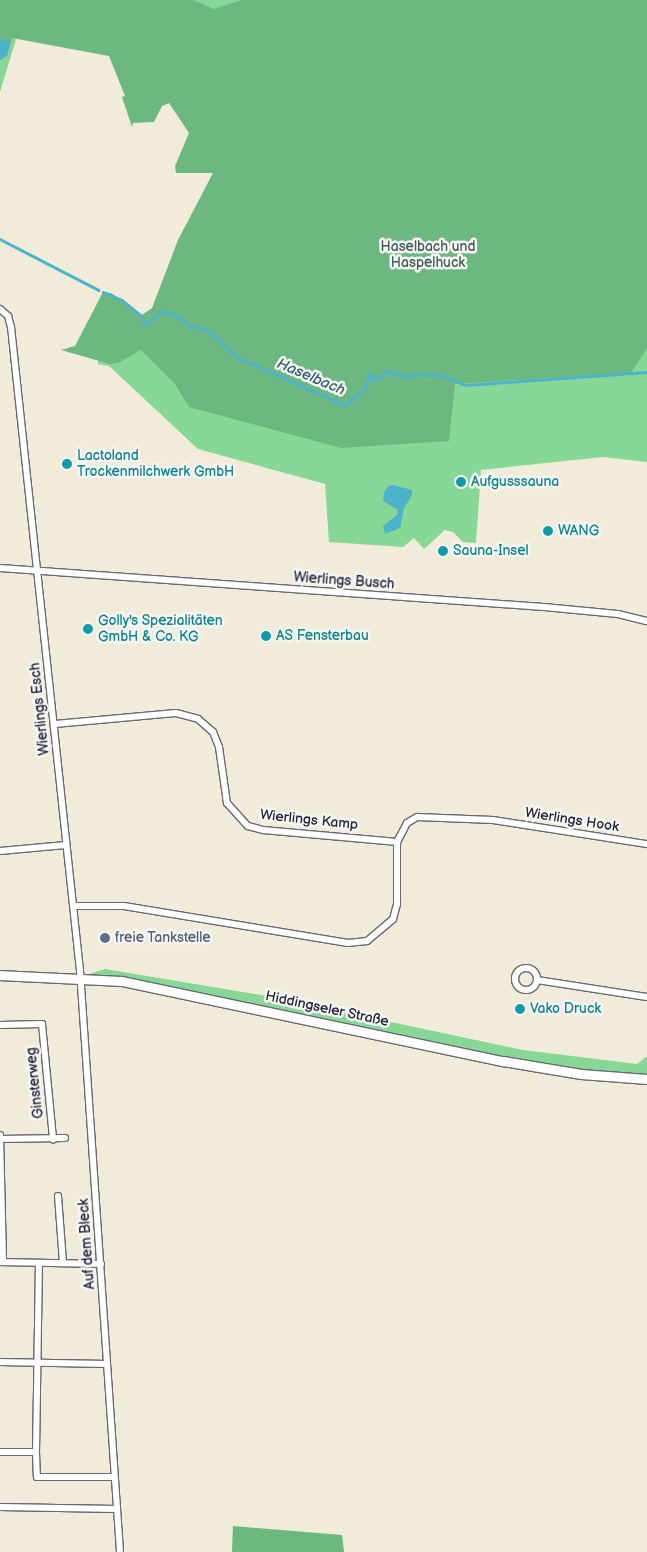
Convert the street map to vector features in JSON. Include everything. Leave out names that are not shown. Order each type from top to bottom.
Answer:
[{"type":"street","name":"Wierlings Esch","points":[[0,309],[8,316],[11,327],[55,724],[80,977]]},
{"type":"street","points":[[0,568],[38,571]]},
{"type":"street","name":"Wierlings Busch","points":[[38,571],[610,613],[647,621]]},
{"type":"street","name":"Wierlings Kamp","points":[[55,724],[176,713],[198,719],[213,732],[219,747],[227,804],[248,826],[263,830],[397,842]]},
{"type":"street","name":"Wierlings Hook","points":[[397,842],[407,823],[417,817],[493,820],[647,844]]},
{"type":"street","points":[[74,906],[124,906],[348,943],[367,941],[393,919],[397,904],[397,842]]},
{"type":"street","points":[[0,851],[66,845]]},
{"type":"street","name":"Hiddingseler Straße","points":[[0,975],[80,977],[141,985],[503,1061],[581,1074],[647,1079]]},
{"type":"street","name":"Auf dem Bleck","points":[[80,977],[120,1552]]},
{"type":"street","points":[[537,980],[647,997]]},
{"type":"street","name":"Ginsterweg","points":[[0,1025],[42,1024],[53,1139]]},
{"type":"street","points":[[65,1138],[0,1138],[1,1262],[101,1264]]},
{"type":"street","points":[[58,1196],[63,1263]]},
{"type":"street","points":[[39,1263],[36,1362],[37,1477],[114,1477]]},
{"type":"street","points":[[0,1362],[108,1364]]},
{"type":"street","points":[[0,1452],[36,1452]]},
{"type":"street","points":[[0,1507],[117,1508]]},
{"type":"green space","name":"Haselbach und Haspelhuck","points":[[0,0],[647,0],[647,462],[603,457],[481,470],[476,543],[463,542],[453,532],[445,530],[424,549],[414,538],[403,547],[329,542],[325,484],[198,449],[109,366],[98,364],[98,353],[161,315],[220,173],[153,64],[17,36],[0,92]]},
{"type":"green space","name":"Haselbach und Haspelhuck","points":[[0,0],[193,0],[214,9],[242,0],[647,0],[647,348],[631,373],[455,384],[449,441],[341,448],[189,407],[175,384],[141,350],[118,363],[110,364],[61,350],[75,346],[103,292],[111,293],[142,315],[152,308],[178,240],[213,173],[176,173],[175,166],[189,133],[169,103],[162,106],[154,122],[133,123],[132,127],[122,97],[125,96],[109,56],[12,38],[10,46],[0,39]]},
{"type":"green space","points":[[105,969],[273,997],[523,1050],[637,1064],[647,1056],[647,1079],[503,1061],[312,1019],[80,977]]},
{"type":"green space","points":[[233,1526],[342,1535],[344,1552],[232,1552]]},
{"type":"water","points":[[0,39],[8,41],[10,46],[7,56],[0,60]]},
{"type":"water","points":[[393,485],[412,490],[412,495],[404,508],[400,528],[385,534],[383,526],[397,515],[398,510],[383,501],[384,492],[388,486]]},
{"type":"waterway","name":"Haselbach","points":[[0,239],[99,290]]},
{"type":"waterway","name":"Haselbach","points":[[103,292],[122,300],[142,316]]},
{"type":"waterway","name":"Haselbach","points":[[144,322],[145,325],[160,312],[172,313],[190,326],[206,329],[237,357],[345,405],[365,389],[370,373],[375,380],[388,371],[408,377],[415,374],[441,375],[466,385],[647,372]]},
{"type":"place","name":"Lactoland Trockenmilchwerk GmbH","points":[[67,464]]},
{"type":"place","name":"Aufgusssauna","points":[[461,482]]},
{"type":"place","name":"WANG","points":[[548,531]]},
{"type":"place","name":"Sauna-Insel","points":[[443,551]]},
{"type":"place","name":"Golly's Spezialitäten GmbH & Co. KG","points":[[88,629]]},
{"type":"place","name":"AS Fensterbau","points":[[266,636]]},
{"type":"place","name":"freie Tankstelle","points":[[105,938]]},
{"type":"place","name":"Vako Druck","points":[[520,1009]]}]
